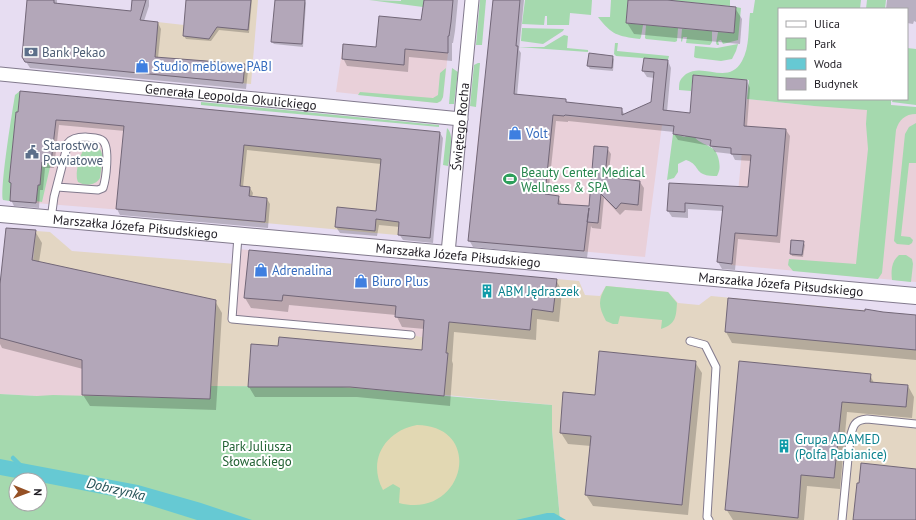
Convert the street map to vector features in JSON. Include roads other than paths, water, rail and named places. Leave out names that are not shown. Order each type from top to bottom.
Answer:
[{"type":"street","name":"Świętego Rocha","points":[[448,253],[472,0]]},
{"type":"street","name":"Generała Leopolda Okulickiego","points":[[0,74],[461,119]]},
{"type":"street","name":"Marszałka Józefa Piłsudskiego","points":[[0,214],[916,296]]},
{"type":"lane","points":[[51,219],[53,204],[57,187],[68,143],[74,138],[82,137],[100,139],[103,141],[107,154],[104,188],[98,190],[57,187]]},
{"type":"lane","points":[[238,236],[232,320],[411,335]]},
{"type":"lane","points":[[690,341],[705,345],[716,367],[706,517],[709,520]]},
{"type":"lane","points":[[842,520],[850,438],[853,426],[859,420],[867,419],[916,424]]},
{"type":"water","name":"Dobrzynka","points":[[0,459],[138,485],[201,503],[252,520],[197,520],[133,500],[48,484],[48,472],[8,472],[8,476],[0,475]]},
{"type":"water","points":[[547,513],[554,513],[566,520],[516,520]]},
{"type":"waterway","points":[[13,458],[20,465]]},
{"type":"place","name":"Bank Pekao","points":[[31,52]]},
{"type":"place","name":"Studio meblowe PABI","points":[[142,66]]},
{"type":"place","name":"Volt","points":[[515,133]]},
{"type":"place","name":"Starostwo Powiatowe","points":[[32,152]]},
{"type":"place","name":"Beauty Center Medical Wellness & SPA","points":[[510,179]]},
{"type":"place","name":"Adrenalina","points":[[261,270]]},
{"type":"place","name":"Biuro Plus","points":[[361,281]]},
{"type":"place","name":"ABM Jędraszek","points":[[487,291]]},
{"type":"place","name":"Grupa ADAMED (Polfa Pabianice)","points":[[784,446]]},
{"type":"park label","name":"Park Juliusza Słowackiego","points":[[257,454]]}]
